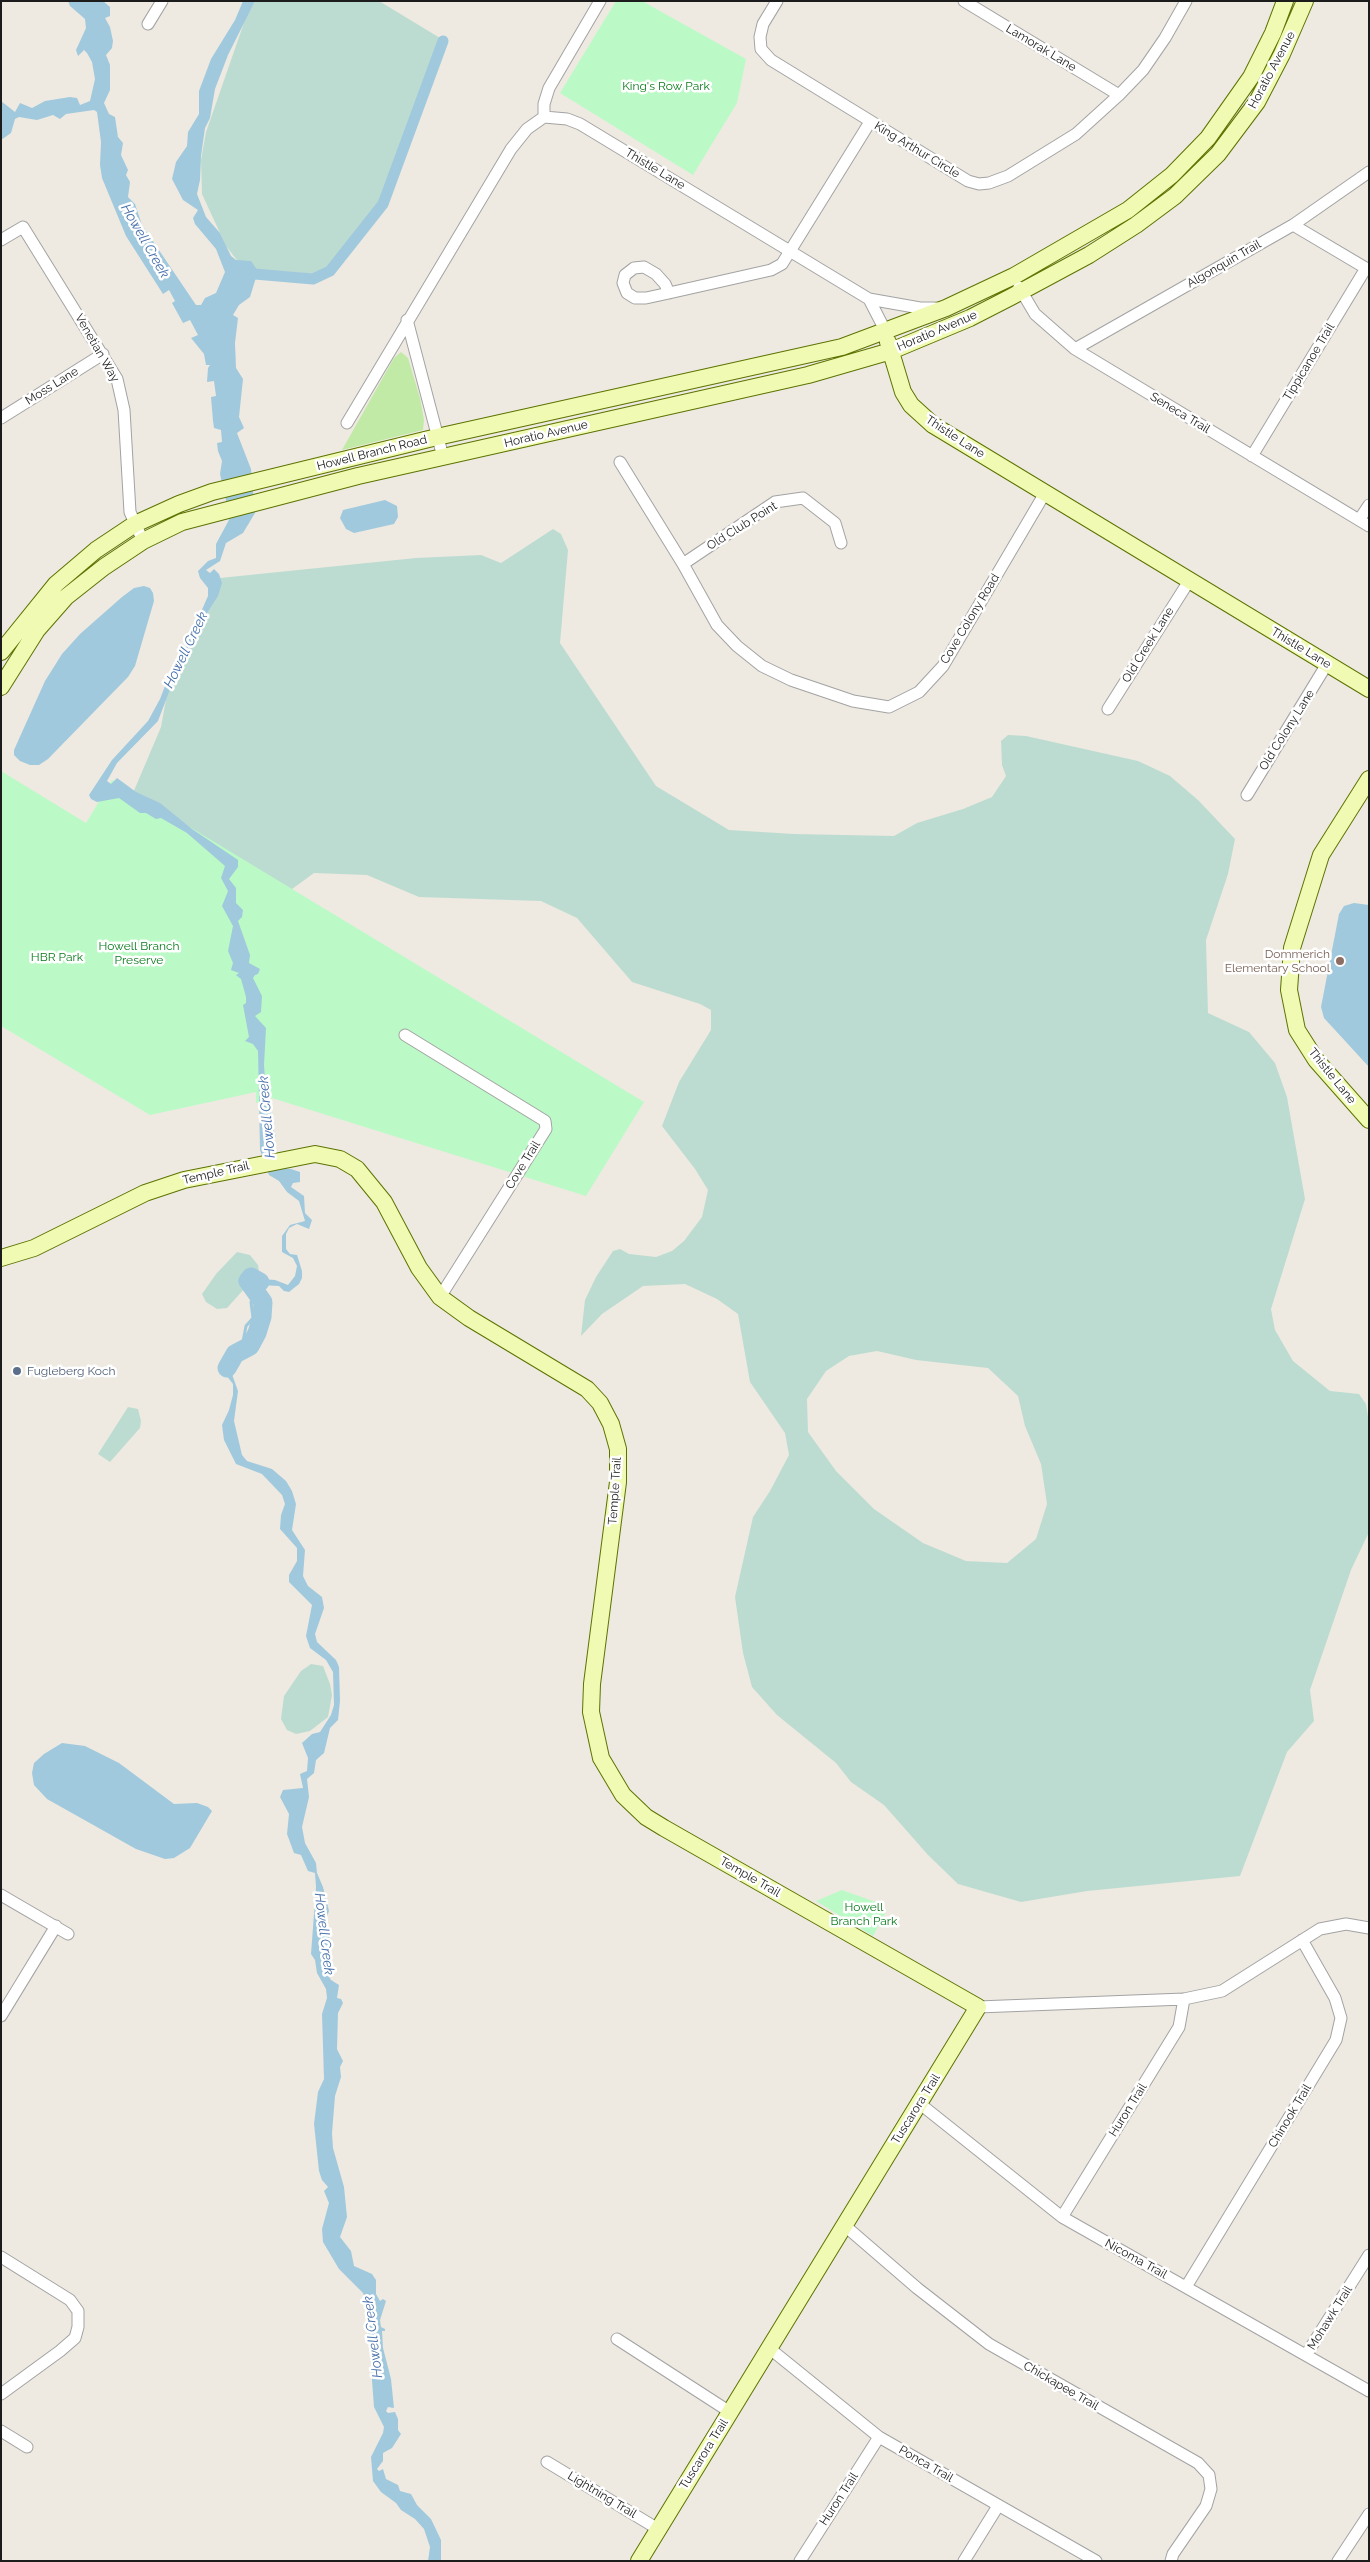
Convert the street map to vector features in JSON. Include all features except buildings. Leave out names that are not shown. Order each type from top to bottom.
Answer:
[{"type":"street","points":[[148,24],[162,1]]},
{"type":"street","points":[[347,422],[511,150],[527,129],[544,117],[544,104],[549,88],[600,1]]},
{"type":"street","name":"King Arthur Circle","points":[[777,1],[763,24],[760,37],[762,50],[771,60],[968,181],[989,183],[1008,176],[1076,134],[1119,95],[1143,70],[1165,38],[1186,1]]},
{"type":"street","name":"Lamorak Lane","points":[[964,1],[1119,95]]},
{"type":"street","name":"Horatio Avenue","points":[[437,437],[842,347],[946,308],[1014,276],[1128,210],[1172,174],[1208,138],[1241,92],[1273,34],[1285,1]]},
{"type":"street","name":"Horatio Avenue","points":[[442,457],[808,375],[891,351],[970,318],[1021,292],[1089,255],[1175,196],[1218,154],[1257,102],[1282,54],[1305,1]]},
{"type":"street","points":[[1241,92],[1257,102]]},
{"type":"street","name":"Thistle Lane","points":[[544,117],[568,119],[580,124],[869,299],[886,332],[904,392],[918,412],[933,425],[1369,689]]},
{"type":"street","name":"King Arthur Circle","points":[[669,293],[772,270],[782,264],[870,122]]},
{"type":"street","name":"Algonquin Trail","points":[[1075,348],[1293,225],[1369,172]]},
{"type":"street","points":[[1293,225],[1368,269]]},
{"type":"street","name":"Venetian Way","points":[[1,240],[23,227],[117,379],[124,410],[130,512],[143,541]]},
{"type":"street","name":"Tippicanoe Trail","points":[[1252,456],[1368,269]]},
{"type":"street","name":"Seneca Trail","points":[[1014,276],[1021,292],[1046,325],[1075,348],[1364,523]]},
{"type":"street","points":[[869,299],[920,308],[946,308]]},
{"type":"street","name":"Howell Branch Road","points":[[1,652],[56,584],[96,550],[135,524],[212,492],[437,437],[408,320]]},
{"type":"street","name":"Moss Lane","points":[[1,418],[102,354]]},
{"type":"street","points":[[662,388],[666,407]]},
{"type":"street","points":[[437,437],[442,457]]},
{"type":"street","name":"Howell Branch Road","points":[[1,687],[37,630],[66,597],[104,567],[143,541],[182,522],[219,510],[442,457]]},
{"type":"street","name":"Cove Colony Road","points":[[620,462],[683,564],[717,625],[737,646],[762,666],[791,680],[853,701],[889,706],[919,692],[943,666],[1045,493]]},
{"type":"street","name":"Old Club Point","points":[[683,564],[775,502],[803,498],[835,523],[842,543]]},
{"type":"street","points":[[1364,523],[1369,505]]},
{"type":"street","name":"Old Creek Lane","points":[[1108,709],[1189,581]]},
{"type":"street","name":"Old Colony Lane","points":[[1247,795],[1327,664]]},
{"type":"street","name":"Thistle Lane","points":[[1369,779],[1321,855],[1292,948],[1289,990],[1297,1030],[1316,1060],[1369,1120]]},
{"type":"street","name":"Cove Trail","points":[[405,1035],[546,1121],[546,1129],[440,1297]]},
{"type":"street","name":"Temple Trail","points":[[1,1258],[34,1248],[130,1199],[163,1186],[303,1155],[323,1154],[340,1159],[358,1169],[384,1202],[419,1268],[440,1297],[469,1318],[580,1384],[596,1397],[611,1424],[618,1449],[618,1482],[592,1684],[591,1712],[601,1758],[623,1795],[646,1817],[664,1828],[978,2007]]},
{"type":"street","points":[[1,1895],[68,1934]]},
{"type":"street","points":[[978,2007],[1184,1999],[1222,1991],[1320,1929],[1346,1924],[1369,1928]]},
{"type":"street","points":[[1,2016],[56,1926]]},
{"type":"street","name":"Chinook Trail","points":[[1186,2287],[1336,2040],[1341,2018],[1335,1998],[1302,1940]]},
{"type":"street","name":"Huron Trail","points":[[1062,2218],[1179,2027],[1184,1999]]},
{"type":"street","name":"Tuscarora Trail","points":[[639,2561],[978,2007]]},
{"type":"street","name":"Nicoma Trail","points":[[919,2103],[1062,2218],[1369,2391]]},
{"type":"street","name":"Chickapee Trail","points":[[844,2225],[917,2288],[989,2344],[1198,2463],[1209,2475],[1211,2488],[1206,2506],[1173,2554],[1171,2561]]},
{"type":"street","name":"Mohawk Trail","points":[[1306,2355],[1369,2255]]},
{"type":"street","points":[[1,2257],[70,2300],[78,2311],[78,2327],[74,2338],[60,2351],[1,2394]]},
{"type":"street","points":[[617,2339],[730,2412]]},
{"type":"street","name":"Ponca Trail","points":[[769,2348],[879,2438],[1096,2561]]},
{"type":"street","points":[[1,2431],[28,2447]]},
{"type":"street","name":"Huron Trail","points":[[800,2561],[879,2438]]},
{"type":"street","name":"Lightning Trail","points":[[547,2462],[658,2529]]},
{"type":"street","points":[[964,2561],[998,2506]]},
{"type":"street","points":[[1338,2561],[1369,2514]]},
{"type":"green space","name":"King's Row Park","points":[[616,1],[642,1],[746,59],[737,103],[693,175],[560,93]]},
{"type":"green space","points":[[401,352],[408,358],[420,398],[424,420],[423,430],[342,450],[394,358]]},
{"type":"green space","name":"Howell Branch Preserve","points":[[1,771],[86,823],[112,780],[644,1102],[586,1196],[272,1098],[256,1103],[256,1092],[150,1115],[1,1026]]},
{"type":"green space","name":"Howell Branch Park","points":[[842,1890],[881,1904],[885,1914],[873,1936],[816,1901]]},
{"type":"shaded area","points":[[255,1],[379,1],[445,41],[384,203],[327,275],[243,268],[226,246],[202,194],[201,160],[206,132],[246,17]]},
{"type":"shaded area","points":[[553,529],[561,534],[568,550],[560,643],[656,786],[729,830],[794,834],[894,836],[917,823],[963,809],[992,797],[1006,776],[1002,765],[1001,741],[1008,735],[1026,736],[1138,761],[1170,776],[1198,800],[1235,839],[1228,874],[1206,940],[1208,1013],[1249,1032],[1275,1063],[1287,1097],[1305,1199],[1271,1309],[1275,1330],[1293,1361],[1330,1391],[1359,1394],[1366,1404],[1369,1423],[1369,1532],[1351,1570],[1310,1690],[1314,1721],[1287,1752],[1240,1876],[1087,1891],[1021,1902],[958,1884],[928,1855],[884,1805],[851,1782],[836,1763],[777,1715],[752,1687],[743,1653],[735,1597],[753,1517],[770,1491],[789,1455],[785,1433],[750,1382],[738,1314],[717,1299],[685,1284],[643,1286],[602,1314],[581,1336],[585,1300],[596,1277],[613,1251],[620,1249],[629,1254],[656,1257],[672,1251],[684,1241],[702,1217],[708,1190],[695,1169],[662,1126],[679,1082],[711,1030],[711,1010],[700,1004],[632,982],[577,918],[541,901],[419,897],[367,875],[314,873],[266,908],[133,793],[161,727],[168,688],[181,656],[211,601],[210,579],[416,558],[481,555],[501,563]],"holes":[[[877,1351],[916,1360],[988,1368],[1018,1396],[1025,1426],[1041,1464],[1047,1504],[1036,1539],[1007,1563],[966,1561],[923,1543],[874,1509],[836,1471],[808,1432],[807,1399],[826,1371],[849,1356]]]},
{"type":"shaded area","points":[[237,1252],[250,1255],[258,1265],[259,1271],[250,1270],[242,1277],[245,1288],[227,1308],[217,1309],[206,1302],[202,1294],[216,1274]]},
{"type":"shaded area","points":[[128,1407],[138,1409],[141,1421],[140,1428],[110,1462],[98,1454]]},
{"type":"shaded area","points":[[311,1664],[323,1666],[330,1684],[332,1695],[328,1717],[310,1731],[296,1734],[287,1730],[281,1719],[284,1696],[301,1671]]},
{"type":"water","points":[[68,1],[103,1],[110,7],[110,16],[105,18],[110,27],[113,41],[112,48],[106,55],[110,65],[110,90],[104,103],[109,114],[115,117],[118,137],[123,143],[121,155],[128,170],[126,175],[130,182],[128,197],[135,204],[142,225],[196,305],[201,305],[205,298],[216,293],[225,272],[216,249],[195,224],[193,218],[198,210],[183,200],[172,179],[176,162],[187,146],[188,132],[199,114],[199,91],[211,59],[235,20],[243,1],[255,1],[228,55],[215,89],[210,118],[205,128],[197,194],[206,217],[220,233],[231,256],[236,260],[251,261],[258,271],[250,297],[239,305],[233,315],[238,318],[235,343],[236,368],[243,379],[239,417],[244,428],[237,433],[251,469],[255,513],[243,533],[226,543],[220,561],[206,570],[210,573],[214,569],[219,574],[222,583],[218,596],[205,616],[197,640],[180,663],[158,721],[117,763],[107,781],[111,784],[117,778],[136,792],[160,803],[192,829],[238,860],[238,867],[229,879],[236,888],[236,903],[243,910],[242,917],[238,921],[250,955],[249,963],[260,969],[253,978],[262,996],[261,1012],[255,1016],[266,1028],[264,1065],[266,1092],[269,1109],[274,1120],[272,1124],[276,1137],[270,1147],[279,1168],[300,1172],[300,1182],[293,1183],[291,1187],[304,1196],[305,1213],[312,1220],[309,1229],[297,1224],[289,1228],[286,1234],[286,1249],[290,1254],[297,1255],[302,1271],[302,1278],[299,1284],[289,1292],[284,1291],[279,1286],[261,1285],[251,1280],[250,1282],[254,1287],[247,1289],[242,1277],[245,1270],[255,1270],[260,1272],[261,1279],[275,1280],[288,1285],[295,1276],[297,1266],[293,1258],[282,1252],[282,1236],[290,1225],[305,1221],[299,1201],[287,1192],[279,1181],[269,1175],[260,1150],[258,1051],[253,1044],[245,1041],[249,1037],[243,1005],[246,1003],[246,997],[241,979],[236,975],[239,973],[231,970],[233,963],[228,951],[233,926],[222,906],[228,891],[221,878],[225,866],[187,833],[161,818],[156,819],[146,813],[140,813],[119,798],[97,802],[91,799],[89,795],[112,760],[148,721],[160,699],[175,660],[186,646],[208,596],[208,588],[200,578],[198,571],[208,561],[216,558],[216,544],[230,518],[220,474],[222,461],[217,443],[222,442],[221,430],[214,428],[213,421],[211,397],[216,396],[214,381],[207,382],[210,365],[206,365],[204,354],[191,338],[198,335],[190,320],[183,323],[172,303],[175,301],[169,290],[163,294],[126,236],[102,178],[100,165],[101,142],[97,112],[94,110],[66,114],[60,119],[53,115],[37,120],[19,117],[15,119],[11,133],[1,140],[1,101],[15,112],[20,103],[32,108],[45,101],[70,97],[77,98],[80,105],[90,101],[95,79],[92,62],[84,50],[78,56],[76,50],[86,28],[85,19],[70,6]]},
{"type":"water","points":[[385,500],[397,506],[398,517],[394,524],[354,533],[346,529],[340,518],[343,510]]},
{"type":"water","points":[[144,586],[150,588],[154,601],[135,666],[128,677],[48,759],[39,765],[30,765],[20,761],[14,755],[14,750],[45,681],[62,654],[80,634],[122,597],[134,588]]},
{"type":"water","points":[[1354,903],[1369,905],[1369,1067],[1324,1018],[1321,1007],[1339,914],[1344,906]]},
{"type":"water","points":[[239,1348],[243,1352],[229,1366],[238,1391],[234,1421],[242,1455],[247,1461],[272,1469],[286,1481],[292,1491],[296,1504],[292,1530],[305,1550],[303,1576],[308,1586],[322,1597],[324,1608],[315,1634],[317,1642],[336,1660],[339,1667],[340,1701],[338,1720],[330,1728],[324,1753],[316,1760],[314,1773],[307,1779],[309,1797],[302,1827],[305,1843],[316,1863],[317,1873],[323,1887],[329,1911],[325,1922],[329,1934],[328,1975],[331,1980],[339,1985],[337,1998],[341,1999],[343,2003],[338,2013],[337,2049],[343,2061],[340,2067],[341,2077],[335,2096],[332,2133],[333,2148],[344,2187],[347,2217],[340,2237],[351,2251],[354,2266],[372,2274],[376,2280],[376,2294],[380,2301],[383,2299],[386,2301],[380,2320],[381,2327],[385,2329],[385,2331],[382,2331],[383,2348],[391,2379],[394,2408],[388,2407],[386,2411],[388,2413],[395,2412],[398,2419],[398,2430],[401,2434],[392,2448],[383,2453],[383,2461],[377,2469],[379,2471],[383,2469],[386,2479],[398,2485],[400,2491],[411,2494],[417,2505],[431,2519],[441,2540],[441,2561],[428,2561],[430,2547],[424,2529],[415,2519],[401,2510],[396,2503],[381,2492],[373,2481],[371,2457],[384,2427],[374,2407],[368,2327],[366,2322],[366,2302],[363,2293],[339,2269],[323,2242],[322,2229],[329,2203],[324,2191],[328,2187],[322,2180],[319,2171],[314,2124],[318,2092],[324,2079],[322,2014],[327,1998],[326,1989],[317,1973],[315,1960],[311,1954],[316,1887],[315,1873],[308,1871],[301,1855],[294,1853],[287,1834],[289,1814],[280,1797],[283,1790],[303,1788],[300,1774],[307,1771],[308,1758],[302,1743],[312,1734],[320,1732],[331,1715],[334,1705],[333,1672],[326,1660],[310,1648],[306,1636],[312,1605],[289,1582],[289,1575],[297,1561],[297,1548],[280,1529],[281,1515],[285,1504],[282,1495],[262,1474],[236,1464],[224,1440],[222,1425],[233,1395],[233,1384],[226,1375],[225,1365],[231,1353]]},
{"type":"water","points":[[62,1743],[85,1746],[119,1763],[174,1804],[197,1803],[208,1807],[212,1811],[190,1848],[174,1858],[165,1859],[136,1849],[47,1799],[34,1785],[32,1773],[34,1763],[44,1754]]},
{"type":"waterway","points":[[243,273],[313,279],[330,271],[383,204],[443,41]]},
{"type":"waterway","name":"Howell Creek","points":[[227,1368],[235,1354],[250,1346],[257,1333],[262,1317],[263,1302],[248,1281],[251,1277],[260,1282]]},
{"type":"waterway","points":[[238,1350],[242,1347],[246,1326],[253,1318],[251,1302],[254,1297],[251,1286]]},
{"type":"place","name":"Dommerich Elementary School","points":[[1340,961]]},
{"type":"place","name":"Fugleberg Koch","points":[[17,1371]]},
{"type":"park label","name":"HBR Park","points":[[57,957]]}]
